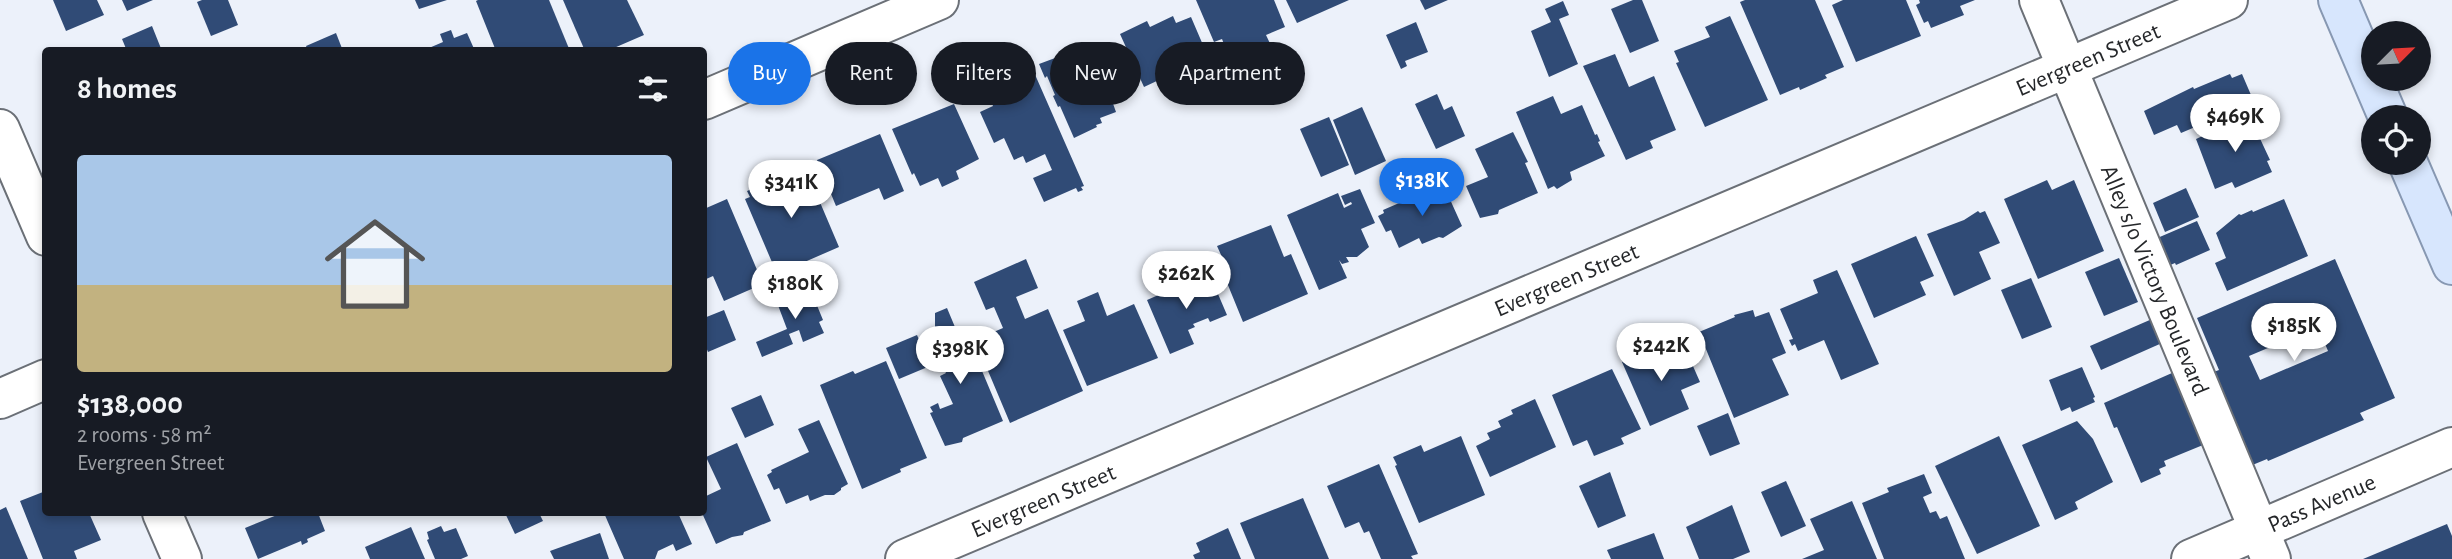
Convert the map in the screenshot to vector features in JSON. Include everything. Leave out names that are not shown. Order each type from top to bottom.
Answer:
[{"type":"main road","points":[[2338,0],[2383,105]]},
{"type":"main road","points":[[2413,175],[2452,265]]},
{"type":"street","points":[[707,99],[939,0]]},
{"type":"street","name":"Alley s/o Victory Boulevard","points":[[2039,0],[2265,545]]},
{"type":"street","name":"Evergreen Street","points":[[905,559],[2228,0]]},
{"type":"street","points":[[0,129],[42,227]]},
{"type":"street","points":[[0,399],[42,381]]},
{"type":"street","name":"Pass Avenue","points":[[2191,559],[2265,545],[2452,447]]},
{"type":"street","points":[[163,516],[182,559]]},
{"type":"building","points":[[53,0],[97,0],[104,15],[66,31]]},
{"type":"building","points":[[122,0],[153,0],[127,11]]},
{"type":"building","points":[[228,0],[238,25],[211,36],[197,2]]},
{"type":"building","points":[[415,0],[447,0],[419,9]]},
{"type":"building","points":[[549,0],[568,47],[494,47],[476,1]]},
{"type":"building","points":[[563,0],[627,0],[644,35],[616,47],[583,47]]},
{"type":"building","points":[[1196,0],[1274,0],[1285,27],[1266,35],[1269,42],[1223,42],[1222,39],[1214,42]]},
{"type":"building","points":[[1286,0],[1349,0],[1297,23]]},
{"type":"building","points":[[1420,0],[1448,0],[1425,10]]},
{"type":"building","points":[[1633,0],[1642,0],[1659,41],[1630,53],[1611,9]]},
{"type":"building","points":[[1815,0],[1844,67],[1800,90],[1799,87],[1780,95],[1740,2]]},
{"type":"building","points":[[1843,0],[1906,0],[1921,36],[1856,62],[1832,5]]},
{"type":"building","points":[[1919,0],[1975,0],[1960,6],[1964,15],[1931,28],[1928,21],[1924,23],[1916,5],[1920,3]]},
{"type":"building","points":[[1563,1],[1569,15],[1559,19],[1578,64],[1549,77],[1531,31],[1551,22],[1545,9]]},
{"type":"building","points":[[1173,16],[1176,23],[1191,17],[1202,42],[1155,42],[1155,82],[1144,87],[1141,80],[1141,42],[1124,42],[1120,34],[1147,21],[1150,27]]},
{"type":"building","points":[[1730,16],[1768,100],[1705,127],[1676,63],[1679,62],[1674,51],[1710,37],[1705,27]]},
{"type":"building","points":[[1416,22],[1428,52],[1405,61],[1407,66],[1401,69],[1386,35]]},
{"type":"building","points":[[152,26],[160,47],[125,47],[122,39]]},
{"type":"building","points":[[451,30],[454,38],[467,33],[473,47],[431,47],[443,42],[440,34]]},
{"type":"building","points":[[336,33],[341,47],[306,47]]},
{"type":"building","points":[[1615,54],[1629,87],[1654,76],[1676,130],[1650,141],[1653,148],[1626,160],[1583,66]]},
{"type":"building","points":[[1050,60],[1050,83],[1047,76],[1045,78],[1039,64]]},
{"type":"building","points":[[2230,74],[2232,78],[2242,74],[2254,102],[2181,133],[2177,125],[2154,135],[2144,111],[2193,87],[2194,89]]},
{"type":"building","points":[[1036,77],[1084,186],[1081,187],[1083,190],[1078,192],[1076,188],[1044,202],[1033,178],[1052,170],[1045,154],[1026,163],[1023,156],[1014,160],[1004,138],[994,143],[980,112],[993,106],[1036,105]]},
{"type":"building","points":[[1437,94],[1444,110],[1452,106],[1465,136],[1436,149],[1415,104]]},
{"type":"building","points":[[1553,96],[1561,114],[1582,105],[1605,156],[1570,172],[1572,180],[1557,189],[1554,186],[1548,189],[1516,112]]},
{"type":"building","points":[[954,105],[979,159],[956,171],[959,179],[942,187],[938,178],[920,186],[914,173],[912,175],[892,129]]},
{"type":"building","points":[[1057,105],[1114,105],[1116,112],[1100,118],[1102,123],[1096,125],[1097,127],[1074,138],[1060,106]]},
{"type":"building","points":[[1362,107],[1386,161],[1355,175],[1333,120]]},
{"type":"building","points":[[2249,115],[2270,160],[2267,161],[2272,172],[2235,188],[2232,182],[2215,189],[2196,139]]},
{"type":"building","points":[[1329,117],[1349,165],[1321,177],[1300,129]]},
{"type":"building","points":[[1513,132],[1528,162],[1525,163],[1538,193],[1499,210],[1498,214],[1480,218],[1466,186],[1488,177],[1475,149]]},
{"type":"building","points":[[880,134],[904,191],[884,200],[879,188],[836,206],[817,160]]},
{"type":"building","points":[[805,167],[839,247],[777,274],[745,199],[750,197],[747,191]]},
{"type":"building","points":[[2047,180],[2052,190],[2074,180],[2104,251],[2038,279],[2004,199]]},
{"type":"building","points":[[1443,184],[1462,226],[1443,238],[1422,244],[1419,238],[1399,248],[1391,230],[1386,232],[1378,216],[1384,213],[1383,210]]},
{"type":"building","points":[[2186,188],[2199,217],[2165,232],[2153,203]]},
{"type":"building","points":[[1360,189],[1375,223],[1361,229],[1369,247],[1357,257],[1346,257],[1349,262],[1342,264],[1339,260],[1347,278],[1319,290],[1287,215],[1338,193],[1344,208],[1352,204],[1351,202],[1345,205],[1341,196]]},
{"type":"building","points":[[727,199],[763,284],[724,301],[713,276],[707,279],[707,208]]},
{"type":"building","points":[[2284,199],[2308,256],[2227,291],[2215,263],[2226,258],[2216,233],[2239,214],[2252,210],[2253,212]]},
{"type":"building","points":[[1978,211],[1985,211],[2000,243],[1979,252],[1991,279],[1954,296],[1927,234],[1964,220]]},
{"type":"building","points":[[2197,221],[2210,250],[2168,266],[2155,239]]},
{"type":"building","points":[[1271,225],[1284,257],[1291,254],[1308,294],[1243,322],[1221,268],[1226,266],[1217,246]]},
{"type":"building","points":[[1916,236],[1934,276],[1920,282],[1926,295],[1874,318],[1851,264]]},
{"type":"building","points":[[2119,258],[2138,302],[2104,316],[2085,272]]},
{"type":"building","points":[[1026,259],[1038,288],[1016,297],[1025,319],[1048,309],[1083,391],[1010,423],[975,340],[1003,328],[994,307],[986,310],[974,282]]},
{"type":"building","points":[[2335,259],[2395,398],[2360,413],[2364,420],[2250,466],[2211,373],[2219,370],[2197,318]],"holes":[[[2318,327],[2328,351],[2260,380],[2249,356]]]},
{"type":"building","points":[[1837,270],[1879,364],[1841,380],[1824,340],[1798,351],[1795,344],[1792,346],[1789,340],[1793,339],[1780,309],[1818,293],[1813,280]]},
{"type":"building","points":[[1209,273],[1227,315],[1210,322],[1208,318],[1193,324],[1195,327],[1188,330],[1194,344],[1170,354],[1147,300]]},
{"type":"building","points":[[2031,278],[2052,327],[2022,339],[2001,290]]},
{"type":"building","points":[[809,286],[823,320],[819,322],[824,333],[803,342],[799,330],[789,334],[793,344],[762,357],[756,342],[787,329],[776,300]]},
{"type":"building","points":[[1098,292],[1107,316],[1134,304],[1158,358],[1087,386],[1063,330],[1085,321],[1077,301]]},
{"type":"building","points":[[947,308],[965,351],[971,348],[977,359],[1003,421],[963,438],[962,442],[945,446],[930,413],[933,412],[930,407],[938,403],[940,409],[953,404],[940,376],[946,373],[936,352],[931,354],[923,338],[935,333],[935,313]]},
{"type":"building","points":[[724,310],[736,340],[708,352],[707,317]]},
{"type":"building","points":[[1753,310],[1755,317],[1769,312],[1786,353],[1772,359],[1789,395],[1734,418],[1699,332],[1735,317],[1734,315]]},
{"type":"building","points":[[2152,319],[2162,343],[2101,370],[2090,346]]},
{"type":"building","points":[[917,335],[930,366],[899,379],[886,348]]},
{"type":"building","points":[[1685,348],[1700,382],[1681,390],[1689,409],[1650,426],[1622,362],[1642,353],[1647,356],[1661,350],[1664,357]]},
{"type":"building","points":[[886,361],[927,458],[862,489],[820,385]]},
{"type":"building","points":[[2082,367],[2095,402],[2072,412],[2070,407],[2061,411],[2049,380]]},
{"type":"building","points":[[1612,369],[1641,429],[1621,438],[1624,444],[1594,456],[1587,440],[1573,446],[1552,395]]},
{"type":"building","points":[[2172,373],[2203,445],[2164,461],[2166,466],[2159,469],[2161,474],[2141,483],[2104,403]]},
{"type":"building","points":[[761,395],[774,425],[745,438],[731,408]]},
{"type":"building","points":[[1535,399],[1556,447],[1490,477],[1476,446],[1490,439],[1487,433],[1501,427],[1498,421],[1513,414],[1511,410]]},
{"type":"building","points":[[1728,413],[1740,444],[1710,456],[1697,426]]},
{"type":"building","points":[[819,420],[848,484],[834,495],[825,495],[810,501],[808,495],[786,504],[779,488],[774,490],[767,475],[771,470],[809,452],[798,429]]},
{"type":"building","points":[[2077,421],[2093,439],[2113,482],[2075,502],[2078,509],[2055,520],[2022,445]]},
{"type":"building","points":[[1461,436],[1485,495],[1419,523],[1393,457],[1421,445],[1424,452]]},
{"type":"building","points":[[1999,436],[2040,526],[1977,554],[1935,466]]},
{"type":"building","points":[[737,443],[771,521],[744,532],[743,535],[716,544],[703,516],[707,516],[707,496],[721,489],[707,457]]},
{"type":"building","points":[[1379,464],[1418,554],[1411,556],[1413,559],[1381,559],[1369,531],[1364,533],[1359,522],[1345,528],[1327,486]]},
{"type":"building","points":[[1610,472],[1626,516],[1598,528],[1579,486]]},
{"type":"building","points":[[1924,474],[1932,493],[1923,497],[1930,513],[1936,511],[1940,519],[1947,516],[1965,559],[1884,559],[1862,503],[1889,492],[1887,488]]},
{"type":"building","points":[[1786,481],[1806,526],[1781,537],[1761,492]]},
{"type":"building","points":[[42,492],[42,516],[90,516],[101,540],[74,551],[77,559],[43,559],[20,501]]},
{"type":"building","points":[[1303,498],[1329,559],[1255,559],[1240,523]]},
{"type":"building","points":[[1852,501],[1877,559],[1802,559],[1824,550],[1810,519]]},
{"type":"building","points":[[1732,505],[1750,552],[1733,559],[1699,559],[1686,527]]},
{"type":"building","points":[[6,507],[28,559],[0,559],[0,510]]},
{"type":"building","points":[[275,516],[319,516],[325,531],[307,539],[308,542],[302,545],[301,541],[258,559],[245,528]]},
{"type":"building","points":[[506,516],[540,516],[543,521],[515,534]]},
{"type":"building","points":[[605,516],[679,516],[692,544],[676,551],[673,544],[658,551],[655,559],[624,559]]},
{"type":"building","points":[[2447,524],[2452,536],[2452,559],[2363,559]]},
{"type":"building","points":[[441,526],[444,532],[456,528],[468,556],[461,559],[435,559],[427,540],[427,532]]},
{"type":"building","points":[[411,527],[425,559],[370,559],[365,547]]},
{"type":"building","points":[[1228,528],[1241,559],[1195,559],[1193,555],[1200,552],[1196,543]]},
{"type":"building","points":[[600,533],[609,559],[554,559],[550,551]]},
{"type":"building","points":[[1654,533],[1664,559],[1611,559],[1607,550]]}]
